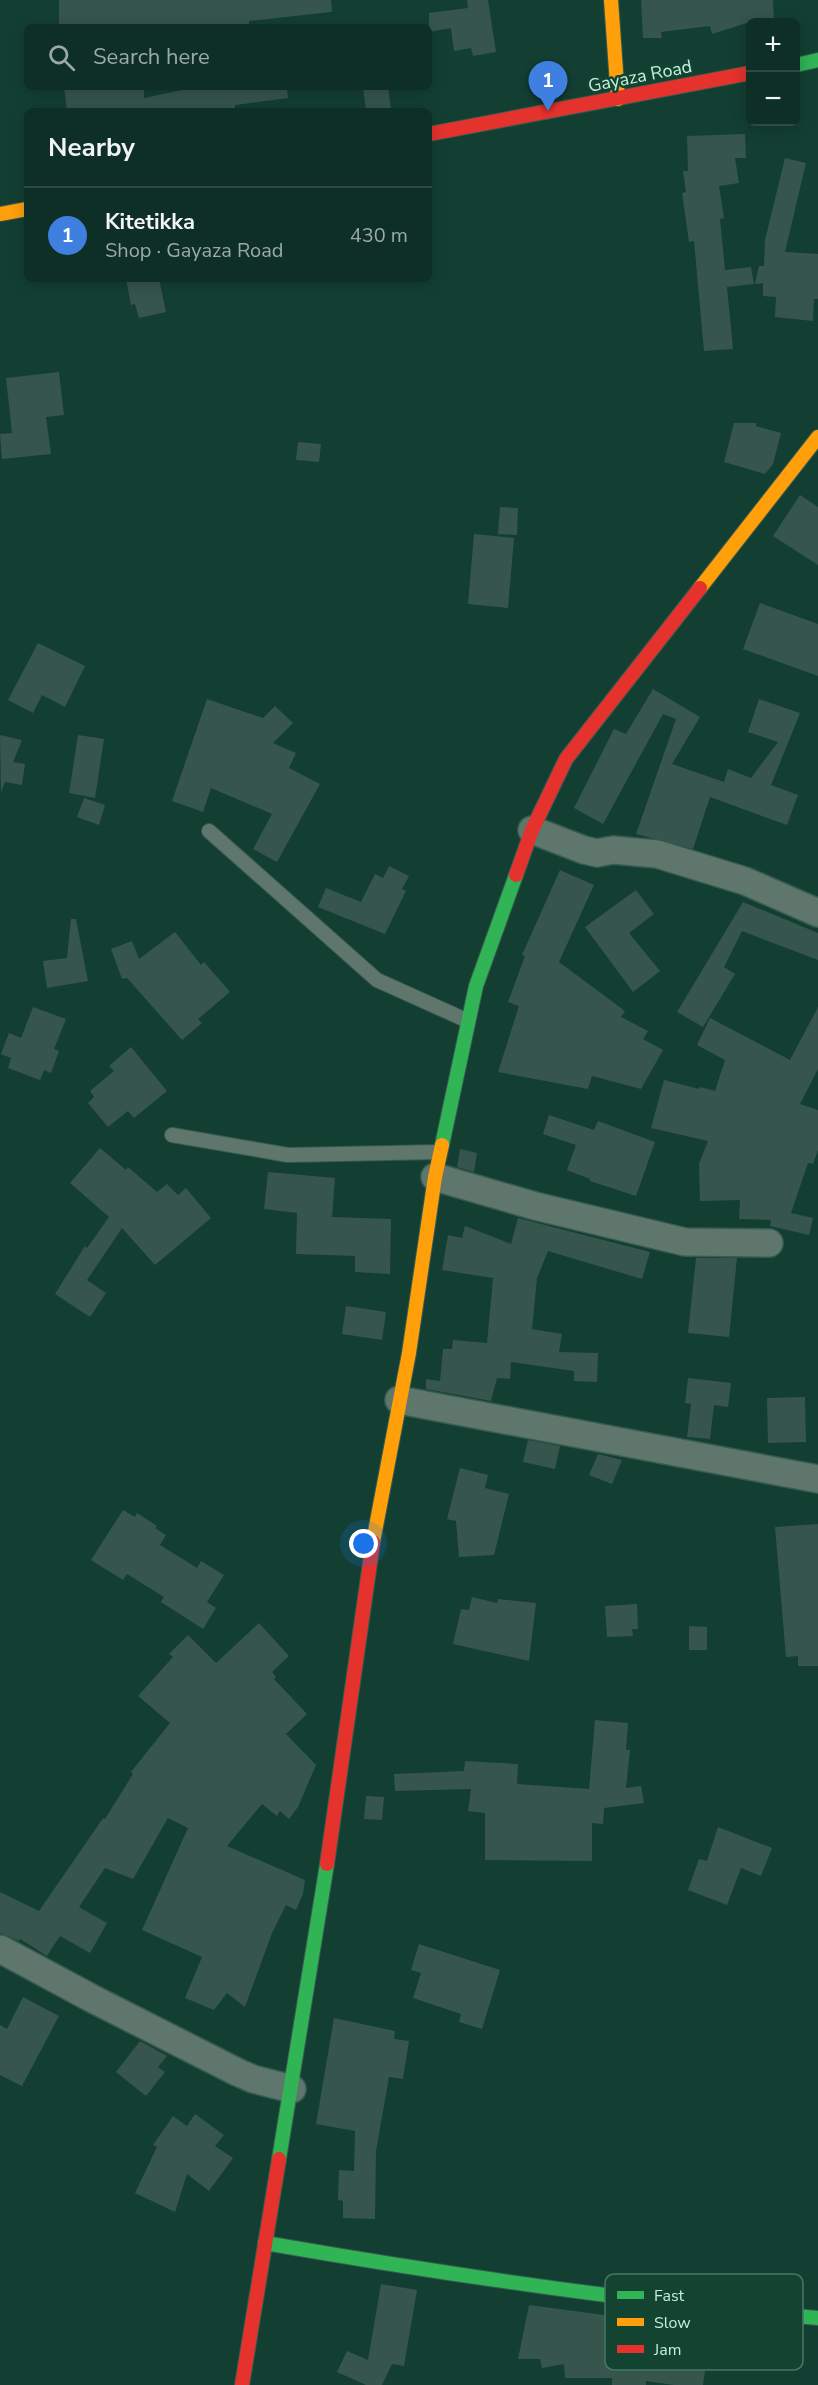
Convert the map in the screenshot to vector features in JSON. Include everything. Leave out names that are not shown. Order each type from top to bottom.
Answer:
[{"type":"street","points":[[611,0],[618,99]]},
{"type":"street","points":[[800,64],[818,60]]},
{"type":"street","name":"Gayaza Road","points":[[432,133],[746,74]]},
{"type":"street","points":[[0,214],[24,209]]},
{"type":"street","points":[[242,2385],[292,2089],[342,1769],[377,1516],[409,1353],[437,1164],[476,986],[532,830],[566,759],[818,437]]},
{"type":"street","points":[[532,830],[597,853],[613,850],[657,854],[745,881],[818,913]]},
{"type":"street","points":[[437,1164],[535,1206],[675,1240],[769,1243]]},
{"type":"street","points":[[399,1400],[818,1479]]},
{"type":"street","points":[[0,1948],[93,1999],[237,2072],[253,2079],[292,2089]]},
{"type":"street","points":[[265,2243],[442,2273],[605,2297]]},
{"type":"street","points":[[803,2317],[818,2318]]},
{"type":"lane","points":[[209,831],[377,980],[468,1021]]},
{"type":"lane","points":[[172,1135],[288,1155],[437,1164]]},
{"type":"building","points":[[59,0],[331,0],[332,12],[249,21],[249,24],[59,24]]},
{"type":"building","points":[[467,0],[488,0],[496,52],[473,56],[471,48],[454,51],[451,28],[432,31],[429,13],[468,8]]},
{"type":"building","points":[[641,0],[773,0],[774,18],[746,18],[746,23],[712,34],[710,26],[661,32],[662,38],[643,38]]},
{"type":"building","points":[[64,90],[144,90],[144,98],[182,90],[287,90],[288,98],[235,105],[235,108],[67,108]]},
{"type":"building","points":[[363,90],[388,90],[391,108],[366,108]]},
{"type":"building","points":[[745,134],[746,158],[735,158],[739,183],[719,186],[724,218],[720,219],[725,270],[751,267],[754,284],[727,287],[733,349],[704,351],[694,241],[689,242],[682,193],[686,192],[683,171],[688,171],[687,136]]},
{"type":"building","points":[[785,158],[806,163],[785,252],[818,254],[818,299],[814,299],[813,321],[775,317],[776,297],[763,296],[763,283],[755,284],[759,266],[764,266],[765,240]]},
{"type":"building","points":[[127,282],[160,282],[166,312],[139,318],[135,304],[131,305]]},
{"type":"building","points":[[59,372],[64,415],[46,417],[51,454],[2,459],[0,434],[12,433],[6,378]]},
{"type":"building","points":[[734,423],[756,423],[756,426],[781,433],[773,464],[765,474],[724,462]]},
{"type":"building","points":[[298,442],[321,444],[319,462],[296,460]]},
{"type":"building","points":[[800,495],[818,507],[818,565],[773,536]]},
{"type":"building","points":[[500,507],[518,508],[517,535],[498,534]]},
{"type":"building","points":[[474,534],[514,538],[508,608],[468,604]]},
{"type":"building","points":[[760,603],[818,624],[818,676],[743,649]]},
{"type":"building","points":[[38,643],[85,666],[65,707],[42,695],[33,713],[8,700]]},
{"type":"building","points":[[653,689],[700,717],[672,764],[724,782],[728,769],[751,778],[778,742],[748,732],[759,699],[800,713],[771,785],[798,795],[787,825],[710,797],[693,849],[636,834],[676,719],[663,714],[603,824],[574,808],[614,729],[626,734]]},
{"type":"building","points":[[207,699],[263,718],[275,706],[293,723],[273,743],[296,753],[289,768],[320,784],[277,862],[253,849],[272,814],[211,788],[203,812],[172,801]]},
{"type":"building","points":[[0,735],[22,740],[13,762],[25,764],[22,785],[5,782],[1,792]]},
{"type":"building","points":[[78,735],[104,739],[95,798],[69,793]]},
{"type":"building","points":[[84,798],[105,805],[99,825],[77,817]]},
{"type":"building","points":[[389,866],[409,876],[402,889],[406,891],[385,934],[318,907],[326,888],[361,902],[375,874],[383,878]]},
{"type":"building","points":[[560,870],[594,885],[559,962],[625,1011],[621,1017],[648,1031],[643,1039],[663,1050],[641,1089],[592,1076],[588,1089],[498,1072],[519,1006],[508,1002],[525,956],[522,955]]},
{"type":"building","points":[[636,890],[654,914],[629,933],[660,971],[633,992],[585,927]]},
{"type":"building","points":[[743,902],[818,933],[818,960],[742,931],[724,967],[735,974],[703,1027],[677,1012]]},
{"type":"building","points":[[71,919],[76,919],[88,981],[47,988],[43,961],[67,958]]},
{"type":"building","points":[[175,932],[201,965],[204,962],[230,992],[198,1019],[202,1023],[182,1040],[127,978],[122,979],[111,949],[132,941],[139,959]]},
{"type":"building","points":[[33,1007],[66,1019],[54,1049],[59,1051],[51,1073],[44,1070],[40,1080],[8,1068],[11,1058],[1,1054],[9,1033],[21,1038]]},
{"type":"building","points":[[818,1007],[818,1069],[800,1104],[818,1110],[818,1150],[813,1164],[808,1163],[791,1213],[813,1218],[809,1235],[770,1226],[771,1220],[739,1219],[740,1200],[700,1201],[699,1164],[708,1141],[651,1128],[664,1080],[715,1091],[725,1060],[697,1045],[710,1018],[790,1060]]},
{"type":"building","points":[[131,1047],[167,1091],[134,1118],[128,1111],[108,1127],[88,1103],[94,1097],[90,1091],[114,1071],[109,1066]]},
{"type":"building","points":[[549,1115],[594,1130],[598,1121],[655,1142],[636,1196],[590,1181],[590,1179],[567,1170],[576,1145],[543,1134]]},
{"type":"building","points":[[100,1148],[126,1170],[128,1167],[157,1192],[167,1184],[178,1195],[186,1188],[211,1218],[155,1265],[122,1228],[87,1280],[106,1293],[90,1317],[55,1294],[85,1246],[87,1248],[109,1217],[70,1183]]},
{"type":"building","points":[[460,1149],[477,1153],[474,1172],[457,1167]]},
{"type":"building","points":[[268,1172],[335,1178],[332,1217],[391,1219],[390,1274],[355,1272],[355,1256],[296,1254],[297,1213],[264,1209]]},
{"type":"building","points":[[518,1218],[650,1252],[642,1279],[548,1251],[537,1278],[532,1329],[562,1334],[559,1352],[598,1353],[597,1382],[574,1381],[574,1371],[511,1362],[510,1379],[497,1378],[491,1401],[426,1389],[426,1379],[440,1381],[443,1349],[452,1349],[453,1340],[487,1343],[493,1278],[442,1270],[448,1235],[462,1238],[465,1226],[511,1244]]},
{"type":"building","points":[[696,1258],[737,1258],[729,1337],[688,1333]]},
{"type":"building","points":[[346,1306],[386,1312],[382,1340],[342,1334]]},
{"type":"building","points":[[688,1378],[731,1383],[728,1407],[714,1405],[710,1439],[687,1437],[691,1404],[685,1403]]},
{"type":"building","points":[[805,1397],[806,1442],[768,1443],[767,1398]]},
{"type":"building","points":[[528,1440],[560,1446],[555,1469],[523,1462]]},
{"type":"building","points":[[598,1454],[622,1460],[612,1484],[589,1475]]},
{"type":"building","points":[[460,1468],[488,1475],[485,1488],[509,1494],[494,1555],[459,1557],[456,1521],[447,1519]]},
{"type":"building","points":[[123,1510],[135,1517],[137,1513],[157,1526],[155,1528],[166,1535],[160,1545],[197,1568],[201,1561],[224,1575],[207,1602],[216,1608],[203,1629],[161,1602],[164,1597],[127,1574],[123,1580],[91,1560]]},
{"type":"building","points":[[818,1524],[818,1666],[798,1666],[798,1656],[786,1657],[775,1527]]},
{"type":"building","points":[[472,1597],[497,1603],[498,1599],[536,1603],[529,1661],[453,1644],[461,1609],[469,1610]]},
{"type":"building","points":[[637,1604],[638,1629],[632,1629],[633,1636],[607,1637],[605,1606]]},
{"type":"building","points":[[259,1623],[289,1656],[272,1672],[276,1677],[274,1679],[307,1714],[286,1734],[316,1765],[298,1807],[289,1819],[280,1811],[277,1816],[262,1804],[227,1846],[305,1880],[303,1894],[296,1910],[286,1905],[272,1933],[245,2007],[227,1993],[214,2010],[185,1998],[202,1957],[142,1930],[188,1828],[168,1818],[133,1879],[105,1868],[79,1907],[107,1923],[90,1953],[60,1936],[47,1956],[20,1939],[19,1941],[0,1933],[0,1892],[39,1911],[103,1818],[105,1819],[133,1774],[131,1772],[170,1723],[138,1696],[173,1657],[169,1654],[188,1635],[216,1663]]},
{"type":"building","points":[[689,1626],[707,1627],[707,1650],[689,1650]]},
{"type":"building","points":[[595,1720],[628,1723],[626,1750],[630,1750],[626,1788],[641,1786],[644,1803],[604,1808],[603,1824],[592,1823],[592,1861],[485,1860],[485,1813],[468,1811],[471,1789],[395,1791],[394,1774],[464,1771],[465,1761],[518,1764],[517,1784],[589,1789]]},
{"type":"building","points":[[366,1796],[384,1797],[382,1820],[364,1819]]},
{"type":"building","points":[[718,1827],[772,1848],[761,1876],[741,1868],[727,1905],[688,1890],[699,1859],[707,1861]]},
{"type":"building","points":[[419,1944],[500,1970],[482,2029],[459,2022],[461,2014],[413,1998],[421,1973],[411,1970]]},
{"type":"building","points":[[23,1997],[59,2016],[22,2086],[0,2075],[0,2025],[7,2029]]},
{"type":"building","points":[[334,2018],[395,2031],[394,2039],[409,2041],[403,2079],[389,2077],[376,2151],[375,2219],[343,2218],[343,2201],[338,2200],[339,2170],[354,2171],[355,2131],[316,2124]]},
{"type":"building","points":[[140,2041],[167,2056],[158,2067],[165,2072],[146,2096],[116,2072]]},
{"type":"building","points":[[195,2114],[224,2135],[215,2146],[233,2158],[209,2191],[187,2174],[175,2212],[135,2193],[157,2147],[153,2145],[173,2116],[187,2126]]},
{"type":"building","points":[[381,2284],[417,2290],[404,2366],[392,2364],[382,2385],[366,2385],[337,2372],[347,2351],[368,2360]]},
{"type":"building","points":[[529,2305],[605,2315],[605,2370],[705,2370],[703,2385],[674,2385],[646,2381],[646,2385],[612,2385],[612,2378],[565,2378],[564,2364],[542,2368],[540,2359],[518,2359]]},
{"type":"traffic: fast","points":[[800,64],[818,60]]},
{"type":"traffic: fast","points":[[442,1145],[476,986],[516,875]]},
{"type":"traffic: fast","points":[[279,2159],[327,1864]]},
{"type":"traffic: fast","points":[[265,2243],[403,2266],[605,2294]]},
{"type":"traffic: fast","points":[[803,2316],[818,2318]]},
{"type":"traffic: slow","points":[[611,0],[618,99]]},
{"type":"traffic: slow","points":[[0,214],[24,210]]},
{"type":"traffic: slow","points":[[700,588],[818,437]]},
{"type":"traffic: slow","points":[[373,1542],[409,1353],[435,1177],[442,1145]]},
{"type":"traffic: jam","points":[[432,133],[746,74]]},
{"type":"traffic: jam","points":[[516,875],[532,830],[566,759],[700,588]]},
{"type":"traffic: jam","points":[[327,1864],[373,1542]]},
{"type":"traffic: jam","points":[[242,2385],[279,2159]]},
{"type":"place","name":"Kitetikka","points":[[548,111]]}]
